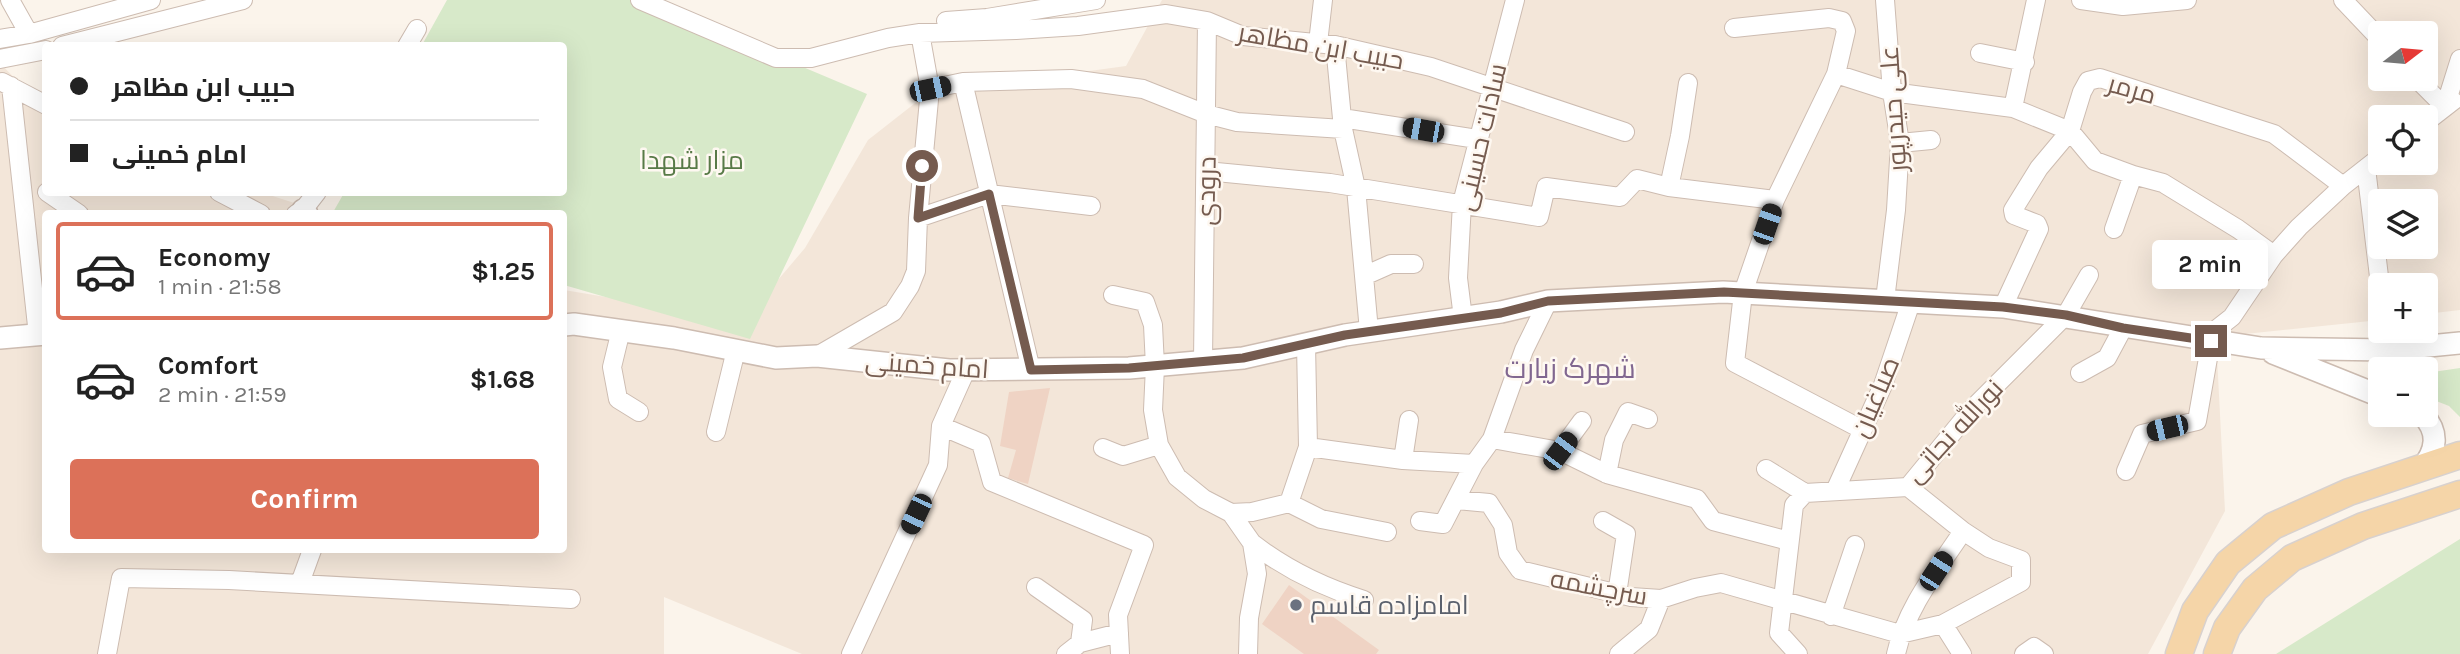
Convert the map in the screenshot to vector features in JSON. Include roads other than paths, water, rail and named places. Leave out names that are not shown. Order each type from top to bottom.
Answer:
[{"type":"main road","points":[[2179,654],[2195,611],[2228,564],[2273,526],[2349,492],[2460,455]]},
{"type":"main road","points":[[2217,654],[2227,628],[2255,589],[2292,558],[2363,526],[2460,494]]},
{"type":"street","points":[[10,0],[29,34]]},
{"type":"street","points":[[0,39],[29,34],[151,0]]},
{"type":"street","points":[[78,42],[243,0]]},
{"type":"street","points":[[640,0],[776,58],[811,58],[888,38],[920,33],[945,21],[988,18],[1096,0]]},
{"type":"street","points":[[1323,0],[1326,44],[1356,188],[1368,331]]},
{"type":"street","name":"سادات حسینی","points":[[1462,318],[1458,278],[1462,203],[1515,0]]},
{"type":"street","name":"علی حیدرپور","points":[[1885,0],[1892,92],[1900,143],[1896,210],[1885,300]]},
{"type":"street","points":[[2013,108],[2025,62],[2036,0]]},
{"type":"street","points":[[2081,0],[2123,6],[2188,0]]},
{"type":"street","points":[[2343,0],[2368,27]]},
{"type":"street","name":"حبیب ابن مظاهر","points":[[920,33],[1040,28],[1166,14],[1207,21],[1244,36],[1326,44],[1431,67],[1625,131]]},
{"type":"street","points":[[1734,28],[1829,18],[1842,21],[1846,31],[1836,74],[1775,201],[1743,293],[1735,363],[1861,429]]},
{"type":"street","name":"درودی","points":[[1203,361],[1207,21]]},
{"type":"street","points":[[409,42],[416,29]]},
{"type":"street","points":[[817,356],[893,312],[910,286],[916,271],[930,89],[920,33]]},
{"type":"street","points":[[0,60],[42,51]]},
{"type":"street","points":[[1980,53],[2025,62]]},
{"type":"street","points":[[2438,112],[2452,101],[2460,59]]},
{"type":"street","points":[[1836,74],[1892,92],[2013,108],[2070,131],[2095,161],[2163,183],[2238,229],[2274,256]]},
{"type":"street","name":"مرمر","points":[[2003,307],[2039,229],[2037,224],[2014,215],[2013,210],[2039,168],[2070,131],[2088,80],[2100,78],[2274,134],[2343,186]]},
{"type":"street","points":[[930,89],[962,82],[1071,79],[1143,89],[1206,114],[1237,122],[1342,123],[1478,139]]},
{"type":"street","points":[[962,82],[1031,370]]},
{"type":"street","points":[[5,83],[42,103]]},
{"type":"street","points":[[0,338],[42,334],[20,167],[5,83]]},
{"type":"street","points":[[1669,187],[1688,83]]},
{"type":"street","points":[[2436,91],[2452,101]]},
{"type":"street","points":[[1900,143],[1931,140]]},
{"type":"street","points":[[20,167],[42,188]]},
{"type":"street","points":[[2126,471],[2142,434],[2197,421],[2208,340],[2232,317],[2274,256],[2299,227],[2368,167]]},
{"type":"street","points":[[1206,171],[1330,183],[1539,217],[1546,187],[1620,197],[1637,179],[1669,187],[1775,201]]},
{"type":"street","points":[[2114,229],[2133,175]]},
{"type":"street","points":[[2374,175],[2379,273]]},
{"type":"street","points":[[918,218],[989,194],[1091,206]]},
{"type":"street","points":[[52,196],[73,210]]},
{"type":"street","points":[[227,196],[253,210]]},
{"type":"street","points":[[1364,276],[1391,264],[1414,264]]},
{"type":"street","name":"نورالله نجاتی","points":[[1805,493],[1908,487],[1972,409],[2066,315],[2089,275]]},
{"type":"street","name":"امام خمینی","points":[[567,319],[776,358],[817,356],[966,370],[1155,366],[1243,358],[1368,331],[1501,313],[1548,301],[1724,292],[2003,307],[2253,347],[2368,341]]},
{"type":"street","points":[[1113,295],[1145,302],[1153,325],[1153,410],[1159,445],[1177,477],[1204,499],[1231,513],[1252,543],[1283,566],[1333,590],[1364,600]]},
{"type":"street","points":[[1420,521],[1443,524],[1457,500],[1474,464],[1492,439],[1524,350],[1548,301]]},
{"type":"street","name":"صباغیان","points":[[1835,491],[1883,385],[1911,302]]},
{"type":"street","points":[[2232,317],[2253,347],[2368,391]]},
{"type":"street","points":[[2080,373],[2107,358],[2123,328]]},
{"type":"street","points":[[621,330],[612,367],[618,399],[639,412]]},
{"type":"street","name":"امام خمینی","points":[[2438,342],[2460,343]]},
{"type":"street","points":[[1289,503],[1308,447],[1306,344]]},
{"type":"street","points":[[716,432],[736,350]]},
{"type":"street","points":[[851,654],[938,465],[941,426],[966,370]]},
{"type":"street","points":[[1607,474],[1614,440],[1628,412],[1648,419]]},
{"type":"street","points":[[1403,460],[1409,420]]},
{"type":"street","points":[[1560,451],[1582,421]]},
{"type":"street","points":[[941,426],[981,443],[992,482],[1144,545],[1118,615],[1120,654]]},
{"type":"street","points":[[2422,468],[2435,446],[2431,427]]},
{"type":"street","points":[[1492,439],[1560,451],[1607,474],[1697,499],[1713,521],[1789,541]]},
{"type":"street","points":[[1103,448],[1123,456],[1159,445]]},
{"type":"street","points":[[1308,447],[1403,460],[1474,464]]},
{"type":"street","points":[[1766,469],[1805,493],[1794,505],[1779,633],[1798,654]]},
{"type":"street","points":[[1900,634],[1943,624],[2021,582],[2021,560],[1989,548],[1908,487]]},
{"type":"street","name":"سرچشمه","points":[[1457,500],[1489,503],[1503,525],[1508,553],[1520,570],[1631,597],[1661,599],[1721,583],[1900,634]]},
{"type":"street","points":[[1231,513],[1252,512],[1289,503],[1321,519],[1387,532]]},
{"type":"street","points":[[1603,521],[1626,534],[1617,594]]},
{"type":"street","points":[[1896,654],[1900,634],[1923,592],[1963,531]]},
{"type":"street","points":[[1248,654],[1249,618],[1257,574],[1252,543]]},
{"type":"street","points":[[1831,615],[1855,545]]},
{"type":"street","points":[[300,583],[311,553]]},
{"type":"street","points":[[107,654],[121,578],[300,583],[571,599]]},
{"type":"street","points":[[1036,587],[1083,620],[1073,649]]},
{"type":"street","points":[[1619,654],[1649,629],[1661,599]]},
{"type":"street","points":[[1943,624],[1962,654]]},
{"type":"street","points":[[1073,649],[1119,633]]},
{"type":"street","points":[[2024,654],[2034,647],[2044,654]]},
{"type":"place","name":"امامزاده قاسم","points":[[1296,605]]},
{"type":"district","name":"شهرک زیارت","points":[[1570,368]]},
{"type":"park label","name":"مزار شهدا","points":[[692,160]]}]
